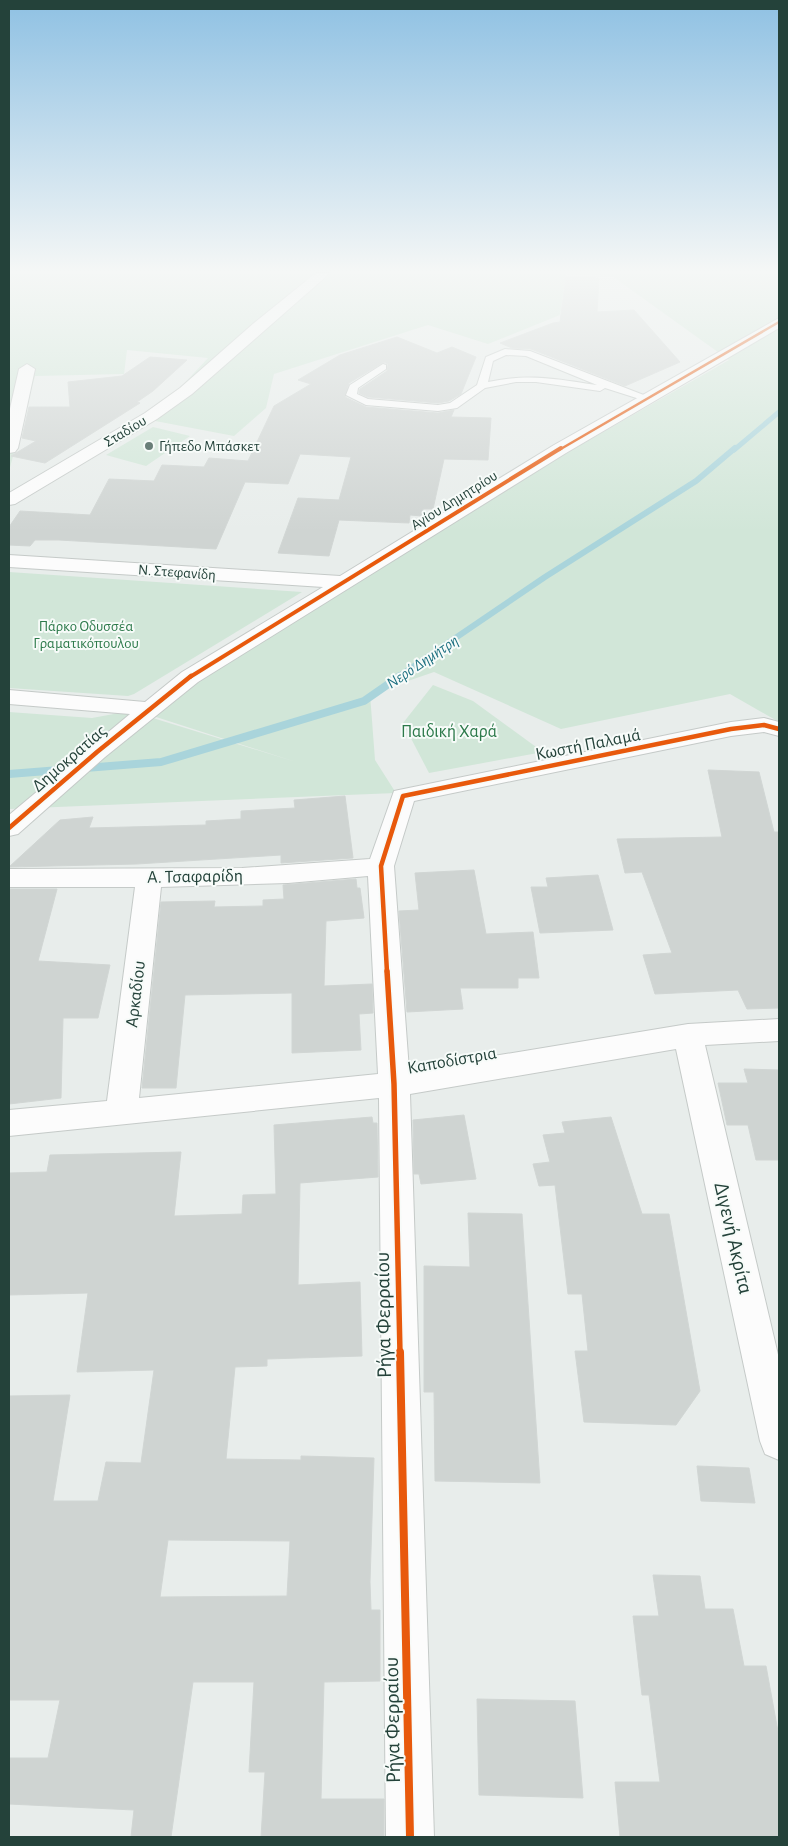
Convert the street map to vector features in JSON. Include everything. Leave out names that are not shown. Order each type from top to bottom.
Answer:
[{"type":"street","name":"Σταδίου","points":[[9,500],[151,416],[186,391],[222,359]]},
{"type":"street","name":"Αγίου Δημητρίου","points":[[148,709],[218,658],[560,449],[716,359]]},
{"type":"street","points":[[9,448],[27,369]]},
{"type":"street","name":"Ν. Στεφανίδη","points":[[9,561],[345,582]]},
{"type":"street","points":[[9,697],[148,709]]},
{"type":"street","name":"Δημοκρατίας","points":[[9,828],[148,709]]},
{"type":"street","name":"Κωστή Παλαμά","points":[[403,796],[730,729],[764,725],[779,728]]},
{"type":"street","name":"Ρήγα Φερραίου","points":[[403,796],[380,866],[394,1084],[410,1837]]},
{"type":"street","name":"Α. Τσαφαρίδη","points":[[9,878],[322,873],[380,866]]},
{"type":"street","name":"Αρκαδίου","points":[[122,1111],[148,877]]},
{"type":"street","name":"Καποδίστρια","points":[[9,1123],[394,1084],[688,1035],[779,1030]]},
{"type":"street","name":"Διγενή Ακρίτα","points":[[688,1035],[779,1441]]},
{"type":"lane","points":[[482,386],[489,359]]},
{"type":"lane","points":[[540,359],[573,370],[622,391],[648,399]]},
{"type":"lane","points":[[383,367],[354,387],[351,395],[366,402],[438,408],[453,406],[482,386],[516,379],[536,379],[622,391]]},
{"type":"green space","points":[[9,359],[126,359],[124,374],[35,376],[9,471]]},
{"type":"green space","points":[[207,359],[321,359],[274,374],[266,408],[234,436],[150,420]]},
{"type":"green space","points":[[779,359],[779,722],[730,694],[561,729],[434,672],[370,694],[375,760],[396,793],[9,809],[9,712],[92,718],[130,711],[296,762],[153,716],[192,684],[563,455],[729,360]]},
{"type":"green space","name":"Γήπεδο Μπάσκετ","points":[[153,427],[190,436],[146,466],[106,455]]},
{"type":"green space","name":"Πάρκο Οδυσσέα Γραματικόπουλου","points":[[9,572],[302,592],[128,696],[9,688]]},
{"type":"green space","name":"Παιδική Χαρά","points":[[433,685],[473,701],[543,752],[429,773],[403,723]]},
{"type":"building","points":[[147,359],[187,360],[153,391],[137,402],[140,403],[45,463],[11,456],[36,441],[22,438],[29,407],[70,407],[68,382],[122,376]]},
{"type":"building","points":[[333,359],[475,359],[461,394],[449,401],[438,403],[368,397],[359,393],[360,389],[387,371],[388,364],[384,362],[349,383],[345,397],[366,407],[438,413],[454,410],[451,417],[491,418],[488,460],[444,459],[433,509],[423,509],[422,516],[410,515],[409,523],[339,520],[329,556],[278,553],[298,498],[339,500],[351,457],[300,454],[288,484],[245,482],[216,549],[59,540],[35,540],[30,546],[9,545],[9,527],[20,511],[90,515],[109,479],[154,481],[162,465],[204,467],[209,458],[248,461],[274,406],[311,384],[298,380]]},
{"type":"building","points":[[557,359],[677,359],[680,362],[625,386]]},
{"type":"building","points":[[708,770],[759,772],[774,832],[779,832],[779,1008],[747,1009],[738,990],[655,994],[643,955],[672,953],[642,872],[625,873],[617,839],[722,837]]},
{"type":"building","points":[[345,796],[353,858],[281,863],[281,855],[137,864],[9,867],[60,820],[93,817],[89,828],[206,825],[206,821],[241,819],[241,811],[295,808],[294,800]]},
{"type":"building","points":[[474,870],[486,934],[533,932],[539,978],[518,978],[518,988],[460,988],[463,1009],[407,1012],[399,911],[419,910],[415,873]]},
{"type":"building","points":[[598,875],[613,930],[540,933],[531,887],[548,887],[546,878]]},
{"type":"building","points":[[356,879],[357,888],[360,888],[364,918],[326,921],[324,986],[372,984],[373,1013],[359,1014],[361,1050],[292,1053],[292,993],[185,995],[176,1088],[142,1088],[161,902],[215,901],[214,907],[263,906],[263,900],[284,899],[283,885]]},
{"type":"building","points":[[9,889],[57,889],[38,961],[110,965],[98,1018],[63,1018],[61,1098],[9,1104]]},
{"type":"building","points":[[744,1069],[779,1070],[779,1160],[756,1160],[748,1125],[727,1125],[718,1083],[748,1083]]},
{"type":"building","points":[[464,1115],[476,1179],[421,1184],[419,1174],[414,1174],[413,1120]]},
{"type":"building","points":[[372,1117],[373,1123],[377,1123],[378,1177],[300,1183],[298,1285],[360,1282],[362,1356],[267,1359],[267,1366],[235,1367],[226,1459],[301,1460],[301,1456],[374,1458],[370,1582],[371,1610],[380,1610],[380,1681],[324,1682],[321,1799],[384,1799],[384,1837],[261,1837],[265,1772],[249,1772],[254,1682],[193,1682],[171,1837],[131,1837],[134,1810],[9,1804],[9,1758],[48,1758],[60,1700],[9,1700],[9,1396],[70,1395],[53,1501],[98,1501],[106,1462],[141,1463],[154,1370],[77,1372],[88,1293],[9,1295],[9,1173],[47,1172],[50,1155],[181,1152],[174,1216],[242,1214],[243,1195],[276,1194],[274,1125]],"holes":[[[168,1540],[290,1541],[287,1596],[160,1597]]]},
{"type":"building","points":[[611,1117],[642,1214],[669,1214],[700,1391],[676,1425],[584,1422],[575,1351],[588,1351],[582,1294],[568,1294],[555,1185],[539,1186],[533,1164],[550,1162],[543,1135],[565,1133],[562,1122]]},
{"type":"building","points":[[468,1213],[522,1214],[540,1483],[435,1481],[434,1392],[424,1392],[424,1266],[470,1267]]},
{"type":"building","points":[[697,1466],[749,1468],[755,1503],[701,1501]]},
{"type":"building","points":[[653,1575],[700,1576],[705,1609],[733,1609],[744,1666],[766,1666],[779,1737],[779,1837],[620,1837],[615,1782],[660,1782],[649,1695],[642,1695],[633,1616],[659,1616]]},
{"type":"building","points":[[477,1699],[575,1701],[583,1798],[479,1795]]},
{"type":"waterway","name":"Νερό Δημήτρη","points":[[734,450],[779,412]]},
{"type":"waterway","name":"Νερό Δημήτρη","points":[[398,677],[545,577],[696,481],[735,448]]},
{"type":"waterway","name":"Νερό Δημήτρη","points":[[9,774],[161,762],[364,701],[400,676]]},
{"type":"cycle path","points":[[9,828],[97,752],[190,677],[560,449],[715,359]]},
{"type":"cycle path","points":[[410,1837],[394,1084],[381,866],[403,796],[731,729],[764,725],[779,729]]},
{"type":"place","name":"Γήπεδο Μπάσκετ","points":[[149,446]]}]
